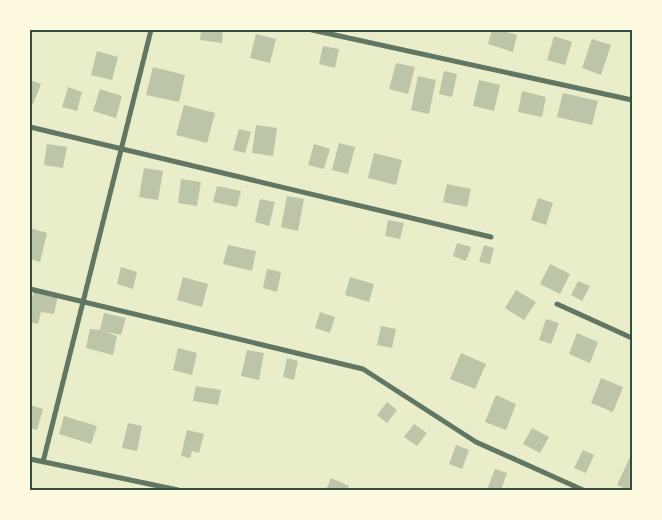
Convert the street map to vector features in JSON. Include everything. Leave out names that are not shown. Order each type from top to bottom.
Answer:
[{"type":"street","points":[[43,462],[151,30]]},
{"type":"street","points":[[312,30],[632,100]]},
{"type":"street","points":[[30,128],[491,237]]},
{"type":"street","points":[[30,289],[363,369],[476,442],[583,490]]},
{"type":"street","points":[[557,304],[632,338]]},
{"type":"street","points":[[30,459],[178,490]]},
{"type":"building","points":[[201,30],[223,30],[222,43],[200,40]]},
{"type":"building","points":[[492,30],[500,30],[517,35],[513,52],[488,44]]},
{"type":"building","points":[[256,34],[276,39],[270,63],[250,58]]},
{"type":"building","points":[[554,36],[572,42],[565,65],[547,60]]},
{"type":"building","points":[[592,39],[611,45],[601,75],[582,68]]},
{"type":"building","points":[[323,46],[339,49],[335,68],[319,64]]},
{"type":"building","points":[[97,51],[118,57],[112,80],[91,75]]},
{"type":"building","points":[[396,63],[415,67],[408,94],[389,89]]},
{"type":"building","points":[[153,67],[185,75],[179,102],[146,95]]},
{"type":"building","points":[[444,71],[457,74],[452,97],[439,94]]},
{"type":"building","points":[[418,76],[436,80],[429,114],[411,110]]},
{"type":"building","points":[[30,80],[41,84],[33,104],[30,103]]},
{"type":"building","points":[[479,80],[500,85],[494,111],[473,106]]},
{"type":"building","points":[[68,87],[82,92],[77,111],[62,107]]},
{"type":"building","points":[[100,89],[122,96],[116,118],[93,111]]},
{"type":"building","points":[[522,91],[546,97],[542,117],[518,112]]},
{"type":"building","points":[[563,93],[598,101],[592,125],[557,117]]},
{"type":"building","points":[[184,105],[215,113],[207,143],[176,135]]},
{"type":"building","points":[[256,125],[277,128],[273,156],[252,153]]},
{"type":"building","points":[[239,129],[251,132],[245,153],[233,150]]},
{"type":"building","points":[[339,143],[355,147],[348,174],[332,170]]},
{"type":"building","points":[[47,144],[67,147],[63,168],[44,165]]},
{"type":"building","points":[[314,144],[330,149],[324,169],[308,165]]},
{"type":"building","points":[[374,153],[402,160],[396,185],[368,178]]},
{"type":"building","points":[[144,168],[163,171],[158,200],[139,197]]},
{"type":"building","points":[[181,179],[201,182],[197,206],[178,203]]},
{"type":"building","points":[[447,184],[471,189],[467,207],[443,202]]},
{"type":"building","points":[[217,186],[241,191],[237,207],[213,202]]},
{"type":"building","points":[[287,196],[304,199],[298,231],[281,227]]},
{"type":"building","points":[[538,198],[553,203],[546,225],[531,220]]},
{"type":"building","points":[[260,199],[275,202],[269,226],[255,222]]},
{"type":"building","points":[[388,220],[404,223],[400,239],[385,236]]},
{"type":"building","points":[[30,228],[47,233],[40,262],[30,259]]},
{"type":"building","points":[[457,243],[471,247],[466,261],[453,256]]},
{"type":"building","points":[[228,245],[256,251],[252,271],[223,264]]},
{"type":"building","points":[[484,245],[494,248],[490,264],[479,262]]},
{"type":"building","points":[[550,264],[570,274],[560,294],[540,284]]},
{"type":"building","points":[[121,267],[137,272],[133,289],[117,284]]},
{"type":"building","points":[[267,269],[281,272],[277,292],[263,288]]},
{"type":"building","points":[[183,277],[208,284],[202,307],[177,300]]},
{"type":"building","points":[[350,277],[374,284],[369,302],[345,295]]},
{"type":"building","points":[[578,281],[590,286],[582,301],[571,295]]},
{"type":"building","points":[[34,290],[58,295],[54,314],[41,312],[38,324],[30,322],[30,308]]},
{"type":"building","points":[[516,290],[536,302],[524,320],[505,308]]},
{"type":"building","points":[[320,312],[335,317],[330,333],[315,328]]},
{"type":"building","points":[[104,313],[126,318],[121,335],[106,332],[117,336],[113,355],[86,348],[90,329],[100,330]]},
{"type":"building","points":[[546,319],[559,323],[551,344],[539,340]]},
{"type":"building","points":[[381,326],[396,329],[392,348],[377,345]]},
{"type":"building","points":[[577,333],[598,342],[590,363],[569,354]]},
{"type":"building","points":[[178,348],[197,353],[192,375],[173,370]]},
{"type":"building","points":[[247,350],[264,353],[259,380],[241,376]]},
{"type":"building","points":[[461,353],[486,364],[475,389],[450,379]]},
{"type":"building","points":[[287,358],[298,361],[294,380],[283,377]]},
{"type":"building","points":[[601,378],[623,387],[613,412],[591,403]]},
{"type":"building","points":[[196,386],[221,390],[218,405],[193,401]]},
{"type":"building","points":[[496,395],[516,404],[506,430],[485,422]]},
{"type":"building","points":[[387,402],[397,410],[387,423],[377,415]]},
{"type":"building","points":[[30,405],[43,409],[37,430],[30,428]]},
{"type":"building","points":[[64,416],[97,426],[91,444],[59,434]]},
{"type":"building","points":[[128,423],[142,426],[137,451],[122,448]]},
{"type":"building","points":[[414,424],[427,433],[417,446],[404,437]]},
{"type":"building","points":[[532,428],[549,437],[540,453],[523,444]]},
{"type":"building","points":[[187,430],[204,434],[199,453],[192,451],[190,458],[181,456]]},
{"type":"building","points":[[456,445],[469,450],[462,469],[449,464]]},
{"type":"building","points":[[583,450],[594,455],[586,473],[574,468]]},
{"type":"building","points":[[631,455],[632,490],[628,490],[617,485]]},
{"type":"building","points":[[495,469],[507,473],[501,490],[487,490]]},
{"type":"building","points":[[331,478],[349,486],[347,490],[326,490]]}]
